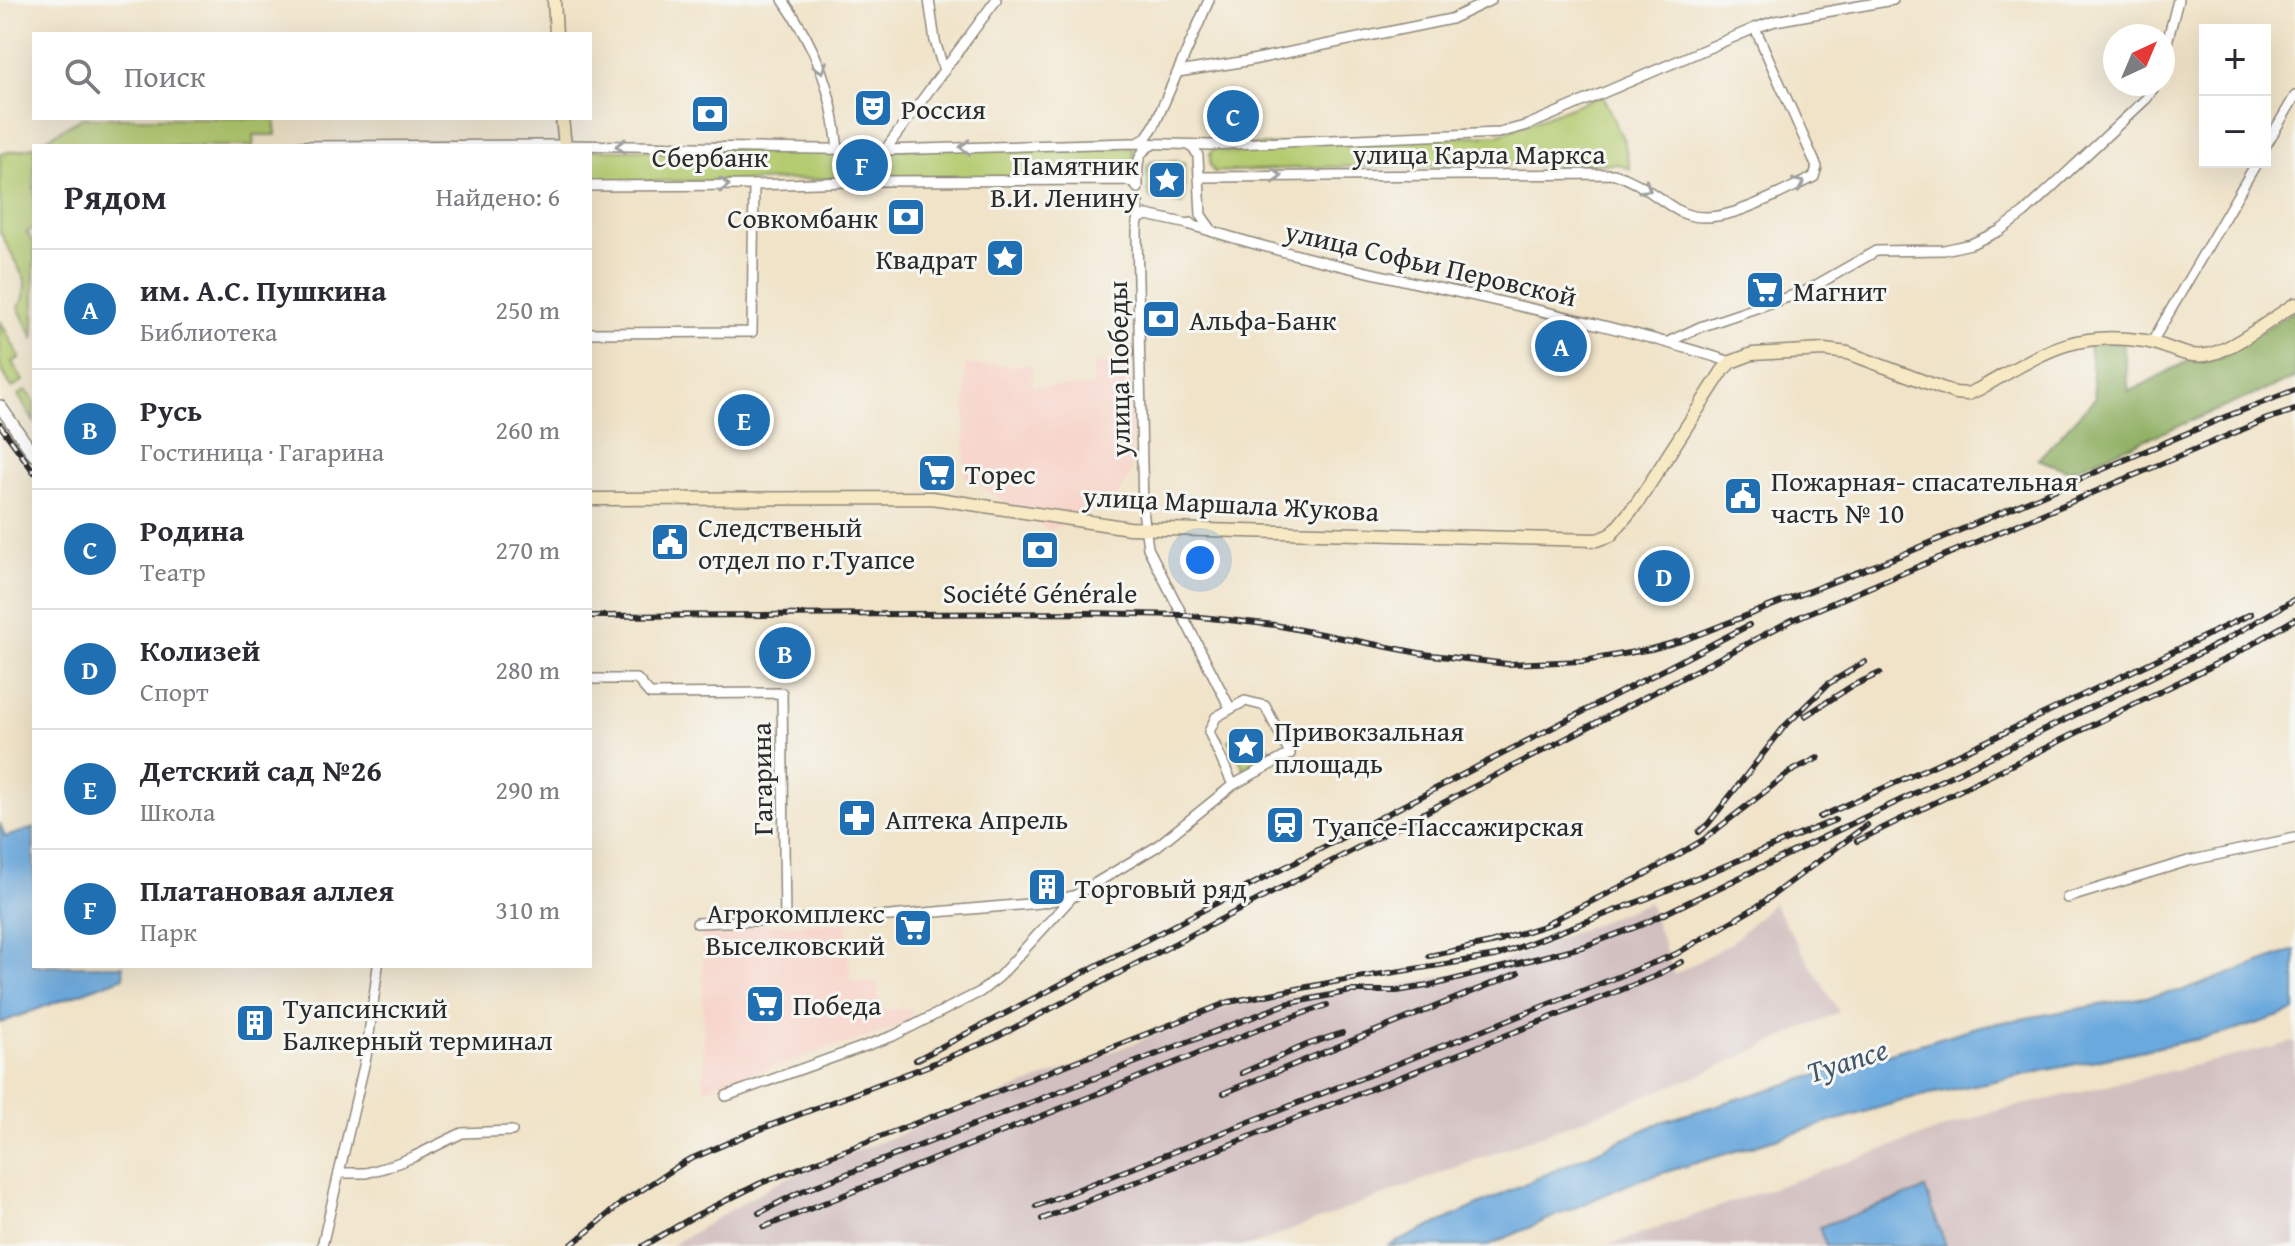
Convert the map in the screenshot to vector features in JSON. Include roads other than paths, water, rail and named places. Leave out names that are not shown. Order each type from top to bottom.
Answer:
[{"type":"main road","points":[[554,0],[556,32]]},
{"type":"main road","points":[[562,120],[564,144]]},
{"type":"main road","points":[[1731,362],[1752,354],[1824,350],[1848,353],[1955,393],[1968,394],[2054,348],[2079,340],[2108,337],[2152,342],[2185,355],[2211,354],[2237,342],[2295,304]]},
{"type":"main road","name":"улица Маршала Жукова","points":[[592,499],[932,498],[1129,528],[1597,540],[1611,535],[1638,502],[1731,362]]},
{"type":"street","points":[[783,0],[814,51],[831,97],[838,149]]},
{"type":"street","points":[[929,0],[935,41],[944,71]]},
{"type":"street","points":[[885,150],[996,0]]},
{"type":"street","points":[[1137,223],[1147,215],[1140,209],[1138,201],[1138,157],[1150,139],[1209,0]]},
{"type":"street","points":[[1178,72],[1451,19],[1491,0]]},
{"type":"street","name":"улица Карла Маркса","points":[[592,146],[885,150],[1150,139],[1210,145],[1513,130],[1775,21],[1893,0]]},
{"type":"street","points":[[2172,24],[2178,0]]},
{"type":"street","name":"улица Карла Маркса","points":[[1199,177],[1614,174],[1639,183],[1686,215],[1699,219],[1728,215],[1814,177],[1817,172],[1755,28]]},
{"type":"street","points":[[1668,342],[1700,327],[1806,291],[1876,251],[1944,250],[1971,244],[1999,231],[2024,213],[2148,96]]},
{"type":"street","points":[[2271,137],[2295,96]]},
{"type":"street","points":[[1188,145],[1198,156],[1200,207],[1203,221],[1213,232]]},
{"type":"street","points":[[1198,156],[1210,145]]},
{"type":"street","points":[[2152,342],[2254,168]]},
{"type":"street","points":[[592,186],[1126,180],[1138,188]]},
{"type":"street","points":[[592,333],[752,332],[754,185]]},
{"type":"street","name":"улица Победы","points":[[1138,201],[1145,528],[1148,548],[1230,708]]},
{"type":"street","points":[[1188,224],[1197,220],[1200,207]]},
{"type":"street","name":"улица Софьи Перовской","points":[[1147,215],[1333,264],[1668,342],[1731,362]]},
{"type":"street","points":[[0,406],[32,452]]},
{"type":"street","name":"Гагарина","points":[[592,679],[637,679],[650,694],[782,693],[785,920]]},
{"type":"street","points":[[726,1096],[893,1036],[980,992],[999,977],[1074,896],[1156,847],[1233,785],[1290,754],[1265,706],[1245,701],[1216,717],[1209,732],[1233,785]]},
{"type":"street","points":[[2067,898],[2188,861],[2295,838]]},
{"type":"street","points":[[697,923],[890,916],[1040,903],[1074,896]]},
{"type":"street","points":[[322,1246],[366,1057],[378,968]]},
{"type":"street","points":[[339,1173],[366,1173],[387,1167],[462,1133],[512,1131]]},
{"type":"water","points":[[0,823],[5,837],[32,829],[32,968],[123,968],[124,977],[0,1023]]},
{"type":"water","points":[[2295,950],[2295,1011],[2227,1033],[1911,1098],[1636,1181],[1487,1246],[1388,1246],[1661,1122],[1980,1026],[2185,990]]},
{"type":"water","points":[[1925,1189],[1946,1246],[1826,1246],[1819,1227]]},
{"type":"railway","points":[[592,616],[1182,615],[1275,625],[1424,654],[1507,664],[1584,661],[1684,640],[1904,554],[2295,390]]},
{"type":"railway","points":[[570,1246],[623,1202],[686,1161],[993,1039],[1792,620],[2267,419],[2295,410]]},
{"type":"railway","points":[[0,425],[32,469]]},
{"type":"railway","points":[[759,1213],[800,1192],[1286,1004],[1351,991],[1397,991],[1433,985],[1585,946],[1641,925],[2220,643],[2295,599]]},
{"type":"railway","points":[[1820,817],[1985,742],[2251,614]]},
{"type":"railway","points":[[1857,841],[2232,656],[2295,619]]},
{"type":"railway","points":[[916,1060],[1749,625]]},
{"type":"railway","points":[[1699,832],[1784,727],[1828,684],[1865,662]]},
{"type":"railway","points":[[1805,716],[1852,686],[1880,673]]},
{"type":"railway","points":[[1547,923],[1637,879],[1703,840],[1790,772],[1818,758]]},
{"type":"railway","points":[[643,1246],[761,1183],[1229,1002],[1496,956],[1648,898],[1835,820]]},
{"type":"railway","points":[[1036,1206],[1676,954],[1758,906],[1867,825]]},
{"type":"railway","points":[[1490,943],[1556,922]]},
{"type":"railway","points":[[1429,956],[1500,941]]},
{"type":"railway","points":[[1042,1219],[1656,976],[1681,962]]},
{"type":"railway","points":[[1224,1093],[1518,973]]},
{"type":"railway","points":[[764,1227],[1267,1026],[1327,1005]]},
{"type":"railway","points":[[1242,1073],[1342,1033]]},
{"type":"place","name":"Россия","points":[[873,108]]},
{"type":"place","name":"Сбербанк","points":[[710,114]]},
{"type":"place","name":"Родина","points":[[1233,116]]},
{"type":"place","name":"Платановая аллея","points":[[862,165]]},
{"type":"place","name":"Памятник В.И. Ленину","points":[[1167,180]]},
{"type":"place","name":"Совкомбанк","points":[[906,217]]},
{"type":"place","name":"Квадрат","points":[[1005,258]]},
{"type":"place","name":"Магнит","points":[[1765,290]]},
{"type":"place","name":"Альфа-Банк","points":[[1161,319]]},
{"type":"place","name":"им. А.С. Пушкина","points":[[1561,346]]},
{"type":"place","name":"Детский сад №26","points":[[744,420]]},
{"type":"place","name":"Торес","points":[[937,473]]},
{"type":"place","name":"Пожарная- спасательная часть № 10","points":[[1743,496]]},
{"type":"place","name":"Следственый отдел по г.Туапсе","points":[[670,542]]},
{"type":"place","name":"Société Générale","points":[[1040,550]]},
{"type":"place","name":"Колизей","points":[[1664,576]]},
{"type":"place","name":"Русь","points":[[785,653]]},
{"type":"place","name":"Привокзальная площадь","points":[[1246,746]]},
{"type":"place","name":"Аптека Апрель","points":[[857,818]]},
{"type":"place","name":"Туапсе-Пассажирская","points":[[1285,825]]},
{"type":"place","name":"Торговый ряд","points":[[1047,887]]},
{"type":"place","name":"Агрокомплекс Выселковский","points":[[913,928]]},
{"type":"place","name":"Победа","points":[[765,1004]]},
{"type":"place","name":"Туапсинский Балкерный терминал","points":[[255,1023]]},
{"type":"water label","name":"Туапсе","points":[[1847,1060]]}]
